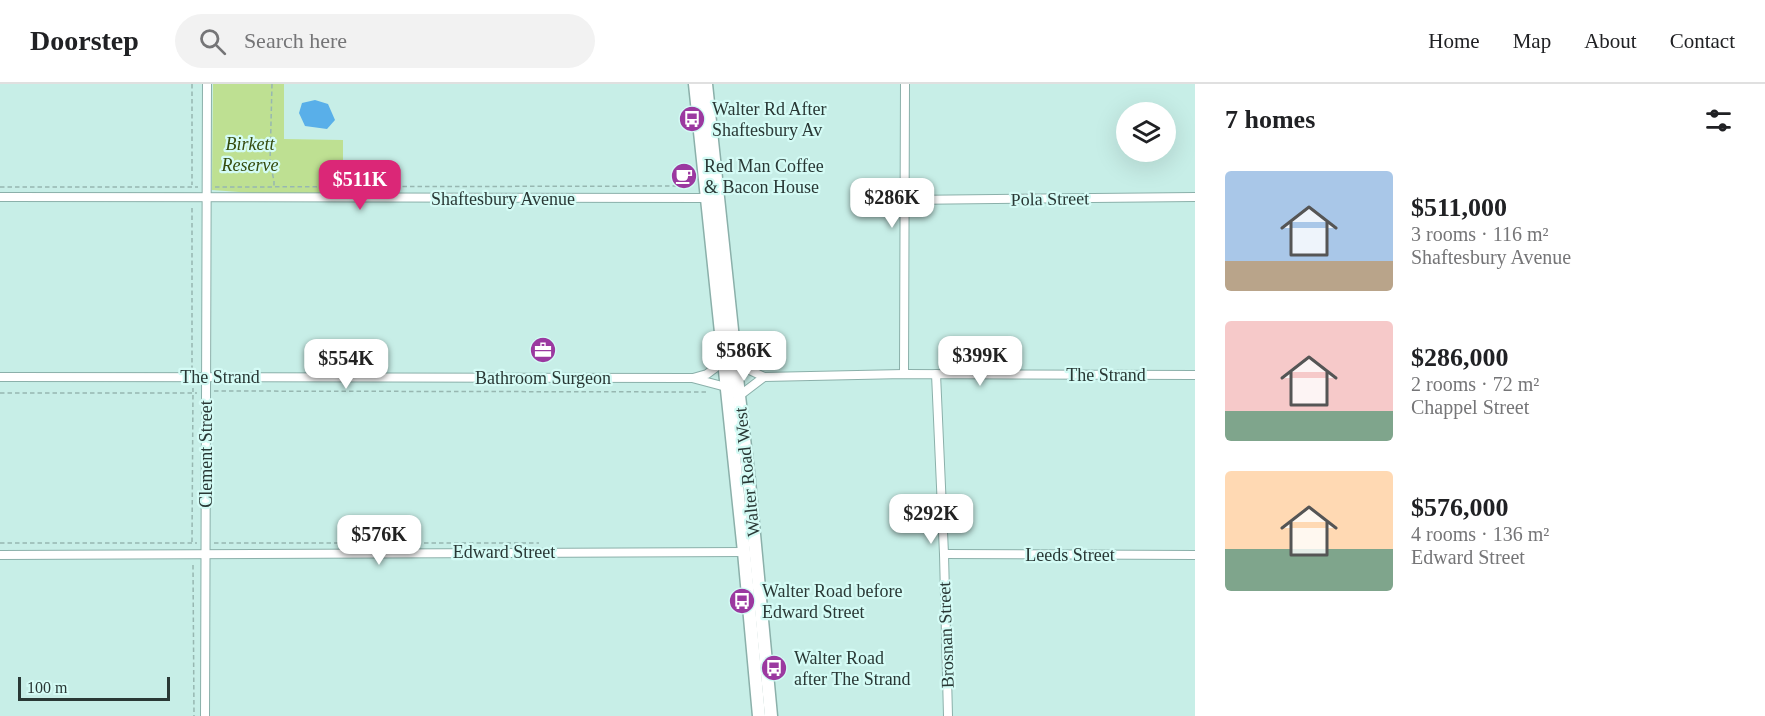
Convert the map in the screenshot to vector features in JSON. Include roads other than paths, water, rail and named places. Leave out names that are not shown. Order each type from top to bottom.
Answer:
[{"type":"main road","name":"Walter Road West","points":[[695,84],[712,198],[729,362],[739,396],[749,481],[750,552],[759,716]]},
{"type":"main road","name":"Walter Road West","points":[[706,84],[712,198]]},
{"type":"main road","name":"Walter Road West","points":[[729,362],[726,387],[771,716]]},
{"type":"street","name":"Clement Street","points":[[205,716],[207,84]]},
{"type":"street","points":[[904,374],[905,84]]},
{"type":"street","name":"Shaftesbury Avenue","points":[[0,197],[712,198]]},
{"type":"street","name":"Pola Street","points":[[904,200],[1195,197]]},
{"type":"street","name":"The Strand","points":[[692,378],[707,374],[729,362],[764,377],[904,374],[1195,375]]},
{"type":"street","name":"Brosnan Street","points":[[936,374],[948,716]]},
{"type":"street","name":"The Strand","points":[[0,377],[692,378],[726,387]]},
{"type":"street","points":[[739,396],[764,377]]},
{"type":"street","name":"Edward Street","points":[[0,555],[750,552]]},
{"type":"street","name":"Leeds Street","points":[[944,554],[1195,555]]},
{"type":"water","points":[[315,100],[328,104],[335,120],[327,129],[305,126],[299,113],[302,103]]},
{"type":"place","name":"Walter Rd After Shaftesbury Av","points":[[692,119]]},
{"type":"place","name":"Red Man Coffee & Bacon House","points":[[684,176]]},
{"type":"place","name":"Bathroom Surgeon","points":[[543,350]]},
{"type":"place","name":"Walter Road before Edward Street","points":[[742,601]]},
{"type":"place","name":"Walter Road after The Strand","points":[[774,668]]},
{"type":"park label","name":"Birkett Reserve","points":[[250,154]]}]
